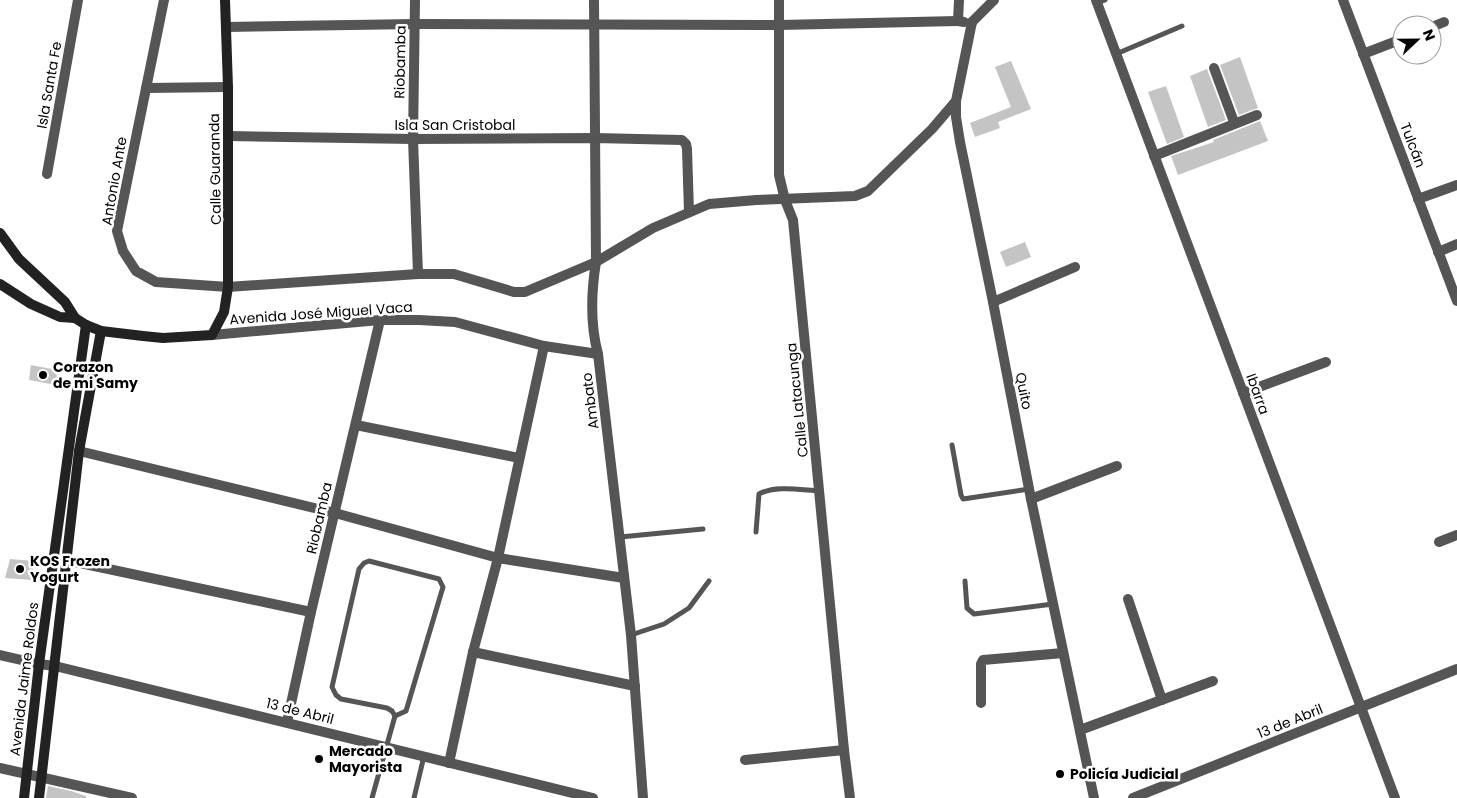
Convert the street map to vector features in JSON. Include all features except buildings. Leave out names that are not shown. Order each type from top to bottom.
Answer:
[{"type":"street","name":"Isla Santa Fe","points":[[46,174],[78,0]]},
{"type":"street","name":"Antonio Ante","points":[[164,0],[117,231],[123,251],[136,271],[156,282],[228,287],[418,274],[454,274],[514,292],[525,292],[596,262],[653,228],[709,204],[855,196],[868,191],[932,129],[956,101]]},
{"type":"street","name":"Calle Guaranda","points":[[212,335],[224,312],[228,287],[228,87],[225,0]]},
{"type":"street","name":"Riobamba","points":[[415,0],[413,139],[418,274]]},
{"type":"street","name":"Ambato","points":[[594,0],[596,262],[592,286],[592,327],[598,354],[631,635],[643,798]]},
{"type":"street","name":"Calle Latacunga","points":[[779,0],[779,175],[785,200],[793,220],[850,798]]},
{"type":"street","points":[[958,21],[959,0]]},
{"type":"street","points":[[226,28],[415,24],[780,25],[972,22],[994,0]]},
{"type":"street","name":"Tulcán","points":[[1343,0],[1457,301]]},
{"type":"street","name":"Ibarra","points":[[1100,1],[1116,54],[1395,798]]},
{"type":"street","name":"Quito","points":[[972,22],[956,101],[956,117],[1030,494],[1094,798]]},
{"type":"street","points":[[1363,54],[1392,43]]},
{"type":"street","points":[[1214,68],[1234,122]]},
{"type":"street","points":[[146,88],[228,87]]},
{"type":"street","points":[[1154,156],[1257,114]]},
{"type":"street","name":"Isla San Cristobal","points":[[228,136],[682,140],[686,144],[687,149],[689,212]]},
{"type":"street","points":[[1418,199],[1457,185]]},
{"type":"street","name":"Avenida José Miguel Vaca","points":[[0,233],[20,259],[65,302],[75,318],[86,325],[101,330],[163,338],[380,320],[419,320],[455,322],[544,346],[598,354]]},
{"type":"street","points":[[1438,252],[1457,244]]},
{"type":"street","points":[[993,302],[1075,268]]},
{"type":"street","name":"Avenida José Miguel Vaca","points":[[0,284],[31,304],[60,317],[75,318]]},
{"type":"street","name":"Riobamba","points":[[287,722],[380,320]]},
{"type":"street","name":"Avenida Jaime Roldos","points":[[24,798],[39,664],[86,325]]},
{"type":"street","name":"Avenida Jaime Roldos","points":[[39,798],[80,451],[101,330]]},
{"type":"street","points":[[449,762],[472,652],[498,558],[544,346]]},
{"type":"street","points":[[1243,393],[1326,362]]},
{"type":"street","points":[[356,425],[519,458]]},
{"type":"street","points":[[80,451],[334,513],[498,558],[624,578]]},
{"type":"street","points":[[1030,494],[1117,466]]},
{"type":"street","points":[[1439,542],[1457,535]]},
{"type":"street","points":[[66,560],[311,612]]},
{"type":"street","points":[[1128,599],[1162,700]]},
{"type":"street","points":[[472,652],[635,686]]},
{"type":"street","points":[[981,703],[981,664],[983,660],[1063,653]]},
{"type":"street","name":"13 de Abril","points":[[0,655],[55,666],[287,722],[586,797]]},
{"type":"street","name":"13 de Abril","points":[[1133,798],[1457,670]]},
{"type":"street","points":[[1080,730],[1213,681]]},
{"type":"street","points":[[745,760],[844,750]]},
{"type":"street","points":[[0,768],[132,798]]},
{"type":"lane","points":[[1116,54],[1182,26]]},
{"type":"lane","points":[[952,445],[960,495],[963,499],[1030,494]]},
{"type":"lane","points":[[756,532],[759,494],[764,491],[780,490],[820,491]]},
{"type":"lane","points":[[619,537],[703,529]]},
{"type":"lane","points":[[372,798],[395,716],[387,708],[341,699],[336,695],[332,687],[359,569],[364,563],[369,561],[439,578],[443,586],[406,711],[395,716]]},
{"type":"lane","points":[[631,635],[664,624],[688,608],[709,581]]},
{"type":"lane","points":[[965,581],[967,608],[974,614],[1054,604]]},
{"type":"lane","points":[[414,798],[424,756]]},
{"type":"place","name":"Corazon de mi Samy","points":[[43,375]]},
{"type":"place","name":"KOS Frozen Yogurt","points":[[20,569]]},
{"type":"place","name":"Mercado Mayorista","points":[[319,759]]},
{"type":"place","name":"Policía Judicial","points":[[1060,774]]}]
